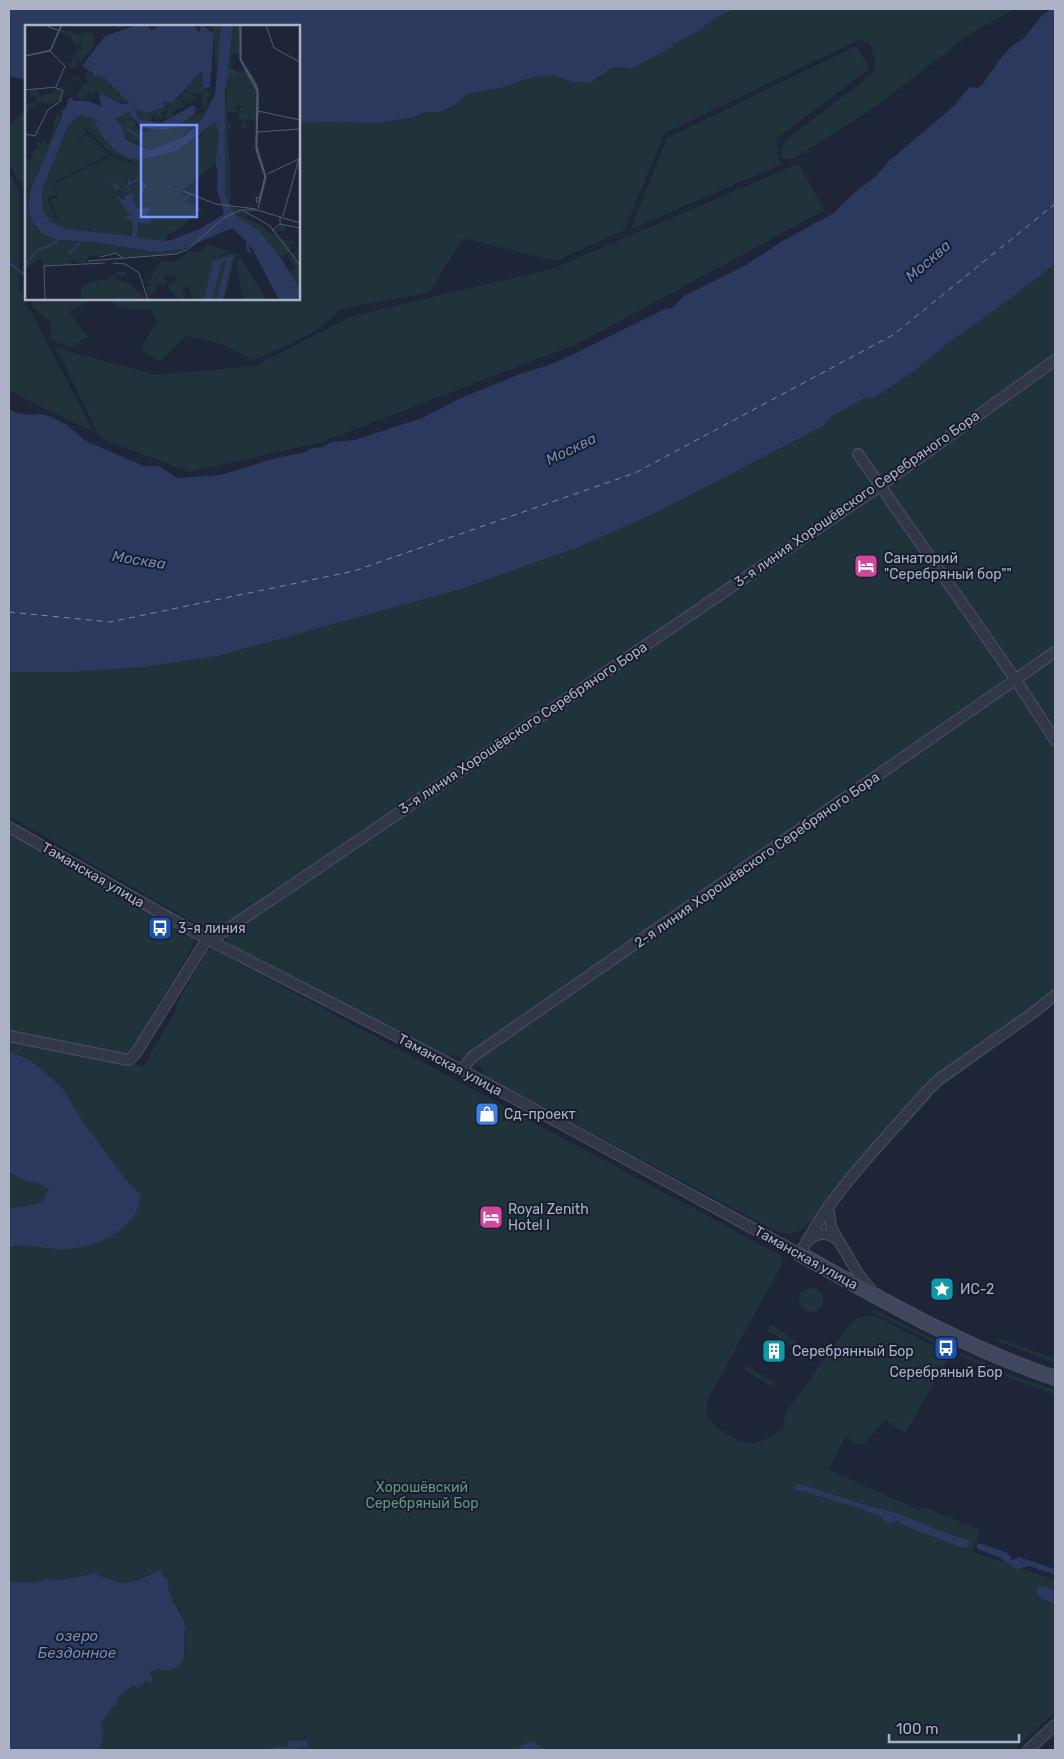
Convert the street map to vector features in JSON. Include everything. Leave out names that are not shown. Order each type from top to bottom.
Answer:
[{"type":"street","name":"3-я линия Хорошёвского Серебряного Бора","points":[[207,939],[220,934],[284,891],[880,486],[1055,360]]},
{"type":"street","points":[[858,454],[1016,680],[1055,740]]},
{"type":"street","name":"2-я линия Хорошёвского Серебряного Бора","points":[[462,1070],[472,1057],[1055,652]]},
{"type":"street","name":"Таманская улица","points":[[9,827],[207,939],[803,1248],[854,1278],[882,1300],[990,1353],[1055,1378]]},
{"type":"street","points":[[9,1036],[129,1060],[136,1053],[207,939]]},
{"type":"street","points":[[803,1248],[828,1207],[876,1149],[938,1080],[1037,1010],[1055,995]]},
{"type":"street","points":[[828,1207],[831,1226],[854,1278]]},
{"type":"street","points":[[803,1248],[811,1237],[824,1233],[838,1240]]},
{"type":"street","points":[[1028,1750],[1055,1725]]},
{"type":"green space","points":[[736,9],[1015,9],[973,32],[869,111],[793,159],[784,159],[781,156],[781,151],[787,139],[872,74],[876,64],[869,42],[859,40],[665,133],[624,230],[556,261],[463,238],[429,293],[343,308],[319,329],[291,344],[253,360],[222,344],[186,336],[160,362],[140,348],[157,322],[151,310],[123,309],[108,300],[300,300],[300,122],[332,121],[350,123],[394,120],[413,117],[425,112],[441,112],[454,105],[466,94],[501,88],[525,79],[552,75],[573,82],[596,80],[612,68],[624,69],[670,48],[699,31],[715,18]]},
{"type":"green space","points":[[856,46],[870,68],[776,139],[780,165],[631,229],[667,138]]},
{"type":"green space","points":[[23,112],[25,115],[25,186],[14,173],[9,159],[9,125]]},
{"type":"green space","points":[[798,164],[825,210],[579,343],[322,442],[189,472],[100,438],[57,348],[156,375],[255,366],[352,316],[552,269]]},
{"type":"green space","points":[[9,172],[19,191],[19,289],[93,431],[9,391]]},
{"type":"green space","points":[[1055,264],[1055,1003],[940,1088],[836,1202],[829,1198],[813,1219],[801,1230],[794,1233],[776,1231],[490,1079],[483,1073],[482,1068],[456,1056],[438,1053],[228,943],[219,927],[195,923],[9,816],[9,672],[72,672],[145,667],[218,656],[461,589],[581,546],[660,511],[825,425],[832,416],[865,398],[874,398],[910,374],[943,347]]},
{"type":"green space","points":[[31,300],[92,300],[69,312],[88,336],[71,348],[52,340],[51,323],[32,307]]},
{"type":"green space","points":[[9,832],[193,931],[194,944],[129,1054],[124,1057],[9,1031]]},
{"type":"green space","name":"Хорошёвский Серебряный Бор","points":[[213,949],[780,1255],[782,1264],[707,1401],[709,1418],[734,1439],[746,1443],[755,1443],[783,1429],[785,1414],[789,1408],[850,1324],[860,1318],[867,1316],[878,1317],[949,1356],[905,1434],[886,1420],[862,1446],[845,1437],[829,1470],[919,1510],[924,1507],[980,1530],[973,1552],[1055,1580],[1055,1712],[1013,1750],[100,1750],[104,1733],[100,1725],[118,1698],[133,1685],[136,1687],[150,1677],[149,1673],[151,1671],[157,1669],[165,1670],[185,1656],[185,1630],[180,1610],[170,1595],[168,1579],[163,1577],[161,1569],[128,1583],[120,1583],[103,1578],[96,1573],[60,1580],[48,1579],[33,1583],[9,1582],[9,1248],[24,1246],[58,1249],[104,1240],[117,1233],[140,1194],[127,1181],[84,1123],[62,1088],[32,1061],[9,1051],[9,1039],[144,1066],[206,952]]},
{"type":"green space","points":[[9,1173],[21,1179],[41,1184],[47,1188],[49,1191],[44,1201],[9,1210]]},
{"type":"green space","points":[[811,1288],[819,1292],[823,1300],[819,1308],[811,1312],[803,1308],[799,1300],[803,1292]]},
{"type":"green space","points":[[874,1309],[939,1342],[937,1344],[872,1312]]},
{"type":"green space","points":[[774,1326],[797,1342],[799,1345],[797,1350],[766,1329]]},
{"type":"green space","points":[[1001,1339],[1055,1359],[1055,1363],[997,1340]]},
{"type":"green space","points":[[962,1353],[1009,1374],[1055,1390],[1055,1395],[960,1356]]},
{"type":"green space","points":[[746,1365],[773,1382],[774,1385],[771,1386],[745,1370],[744,1367]]},
{"type":"water","points":[[9,9],[736,9],[715,18],[699,31],[636,66],[630,69],[612,68],[590,83],[573,82],[552,75],[525,79],[501,88],[467,94],[454,105],[441,112],[425,112],[413,117],[379,123],[300,122],[300,25],[25,25],[25,80],[9,76]]},
{"type":"water","name":"Москва","points":[[1051,9],[1055,9],[1055,264],[943,347],[910,374],[874,398],[865,398],[832,416],[825,425],[660,511],[581,546],[461,589],[218,656],[145,667],[72,672],[9,672],[9,409],[17,413],[29,415],[46,415],[64,423],[86,441],[144,466],[159,466],[177,478],[221,475],[276,458],[303,453],[332,442],[355,440],[422,418],[461,398],[572,355],[665,309],[672,308],[684,296],[746,265],[781,242],[834,213],[853,194],[876,176],[888,162],[955,105],[969,87],[977,88],[982,85],[1000,59],[1011,47],[1024,38],[1043,14]]},
{"type":"water","points":[[9,1051],[32,1061],[62,1088],[84,1123],[127,1181],[140,1194],[139,1206],[134,1216],[122,1229],[105,1240],[65,1249],[26,1246],[9,1248],[9,1210],[44,1201],[45,1195],[49,1191],[41,1184],[23,1180],[9,1173]]},
{"type":"water","points":[[799,1484],[899,1514],[970,1542],[968,1547],[960,1547],[903,1525],[898,1520],[889,1524],[882,1517],[853,1506],[795,1489],[794,1487]]},
{"type":"water","points":[[977,1544],[1008,1553],[1012,1560],[1019,1557],[1055,1569],[1055,1575],[1029,1566],[1016,1569],[1000,1558],[977,1549]]},
{"type":"water","name":"озеро Бездонное","points":[[161,1569],[163,1577],[168,1579],[169,1592],[186,1627],[182,1662],[172,1669],[152,1671],[149,1673],[153,1681],[151,1683],[147,1680],[137,1688],[133,1685],[118,1698],[116,1701],[117,1705],[113,1706],[100,1725],[104,1733],[100,1750],[9,1750],[9,1582],[33,1583],[48,1579],[60,1580],[96,1573],[103,1578],[120,1583],[128,1583]]},
{"type":"water","points":[[1042,1586],[1055,1591],[1055,1603],[1042,1599],[1037,1594],[1037,1587]]},
{"type":"water","points":[[288,1741],[307,1741],[308,1745],[305,1748],[299,1747],[296,1750],[270,1750],[274,1747],[286,1747]]},
{"type":"water","points":[[531,1741],[535,1742],[543,1750],[518,1750],[520,1746]]},
{"type":"waterway","points":[[9,263],[25,275]]},
{"type":"ferry route","points":[[9,612],[110,622],[354,571],[635,473],[893,335],[1055,204]]},
{"type":"place","name":"Санаторий \"Серебряный бор\"\"","points":[[866,566]]},
{"type":"place","name":"3-я линия","points":[[160,928]]},
{"type":"place","name":"Сд-проект","points":[[487,1114]]},
{"type":"place","name":"Royal Zenith Hotel I","points":[[491,1217]]},
{"type":"place","name":"ИС-2","points":[[942,1289]]},
{"type":"place","name":"Серебряный Бор","points":[[946,1348]]},
{"type":"place","name":"Серебрянный Бор","points":[[774,1351]]}]
